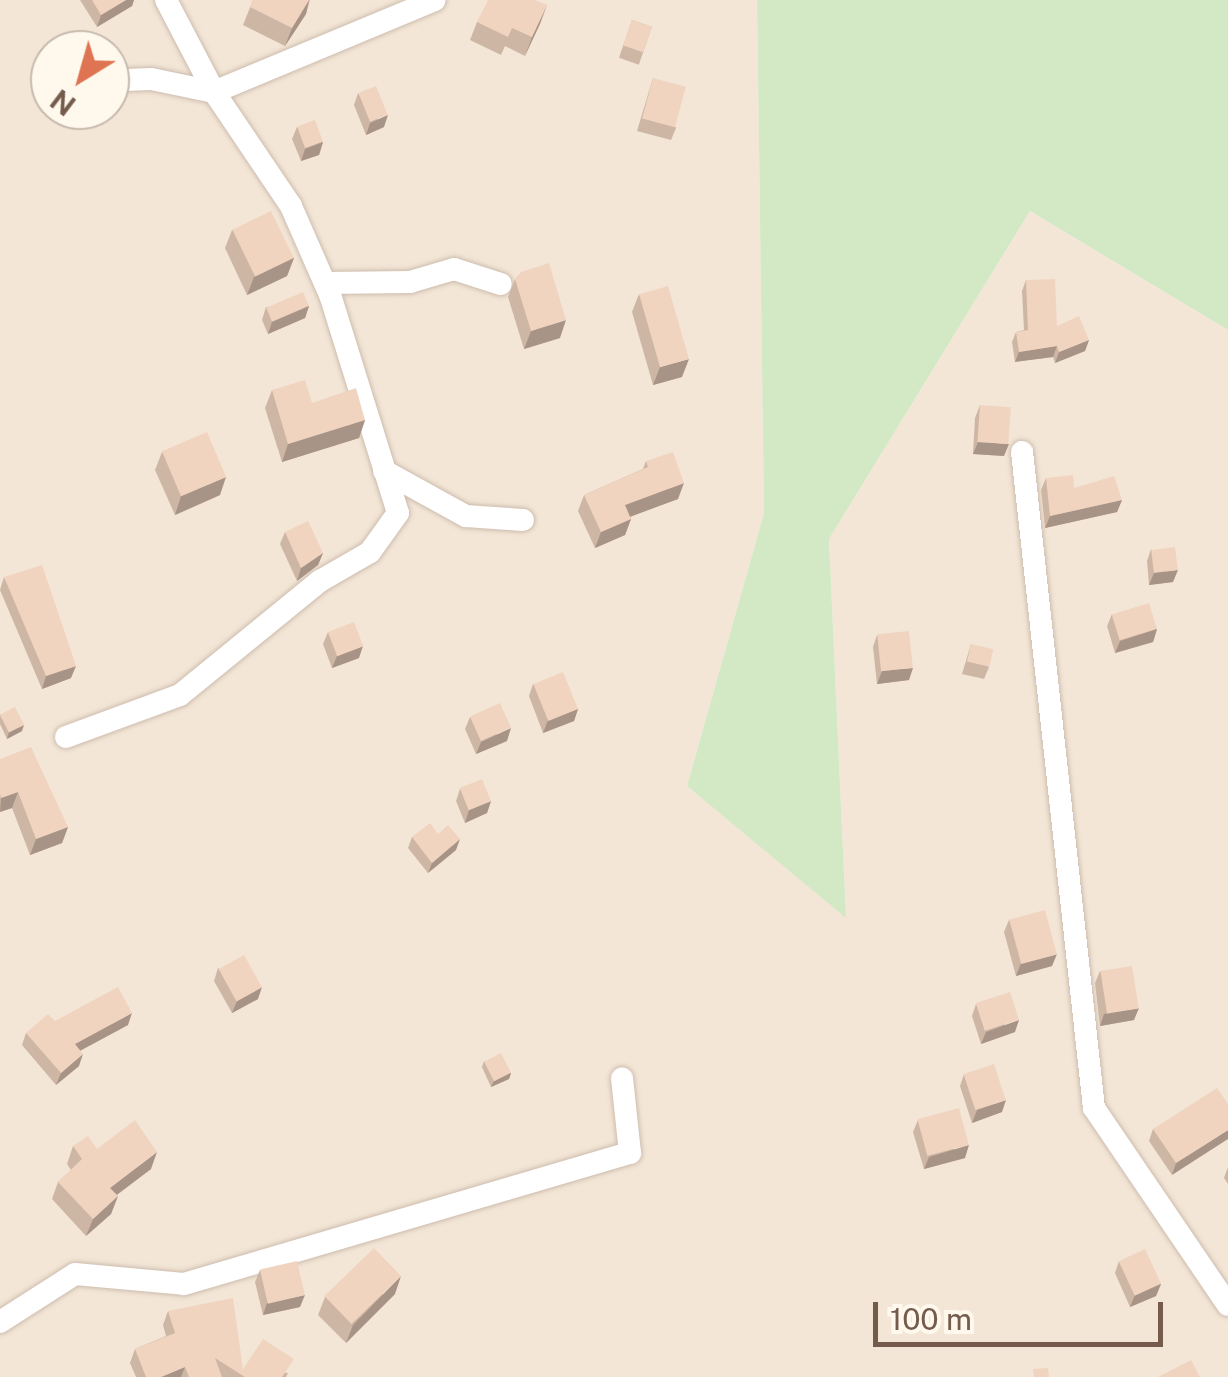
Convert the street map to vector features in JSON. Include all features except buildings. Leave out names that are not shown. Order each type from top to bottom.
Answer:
[{"type":"street","points":[[66,737],[180,695],[320,582],[370,552],[398,513],[325,283],[292,206],[214,92],[166,0]]},
{"type":"street","points":[[130,80],[151,79],[214,92],[435,0]]},
{"type":"street","points":[[325,283],[410,282],[454,269],[501,284]]},
{"type":"street","points":[[1022,452],[1094,1108],[1228,1305]]},
{"type":"street","points":[[384,472],[466,516],[523,520]]},
{"type":"street","points":[[0,1322],[75,1274],[184,1284],[630,1153],[622,1078]]},
{"type":"shaded area","points":[[0,0],[757,0],[764,513],[687,786],[846,917],[829,539],[1030,211],[1228,330],[1228,1377],[0,1377]]},
{"type":"green space","points":[[757,0],[1228,0],[1228,330],[1030,211],[829,539],[846,918],[687,786],[764,513]]}]
